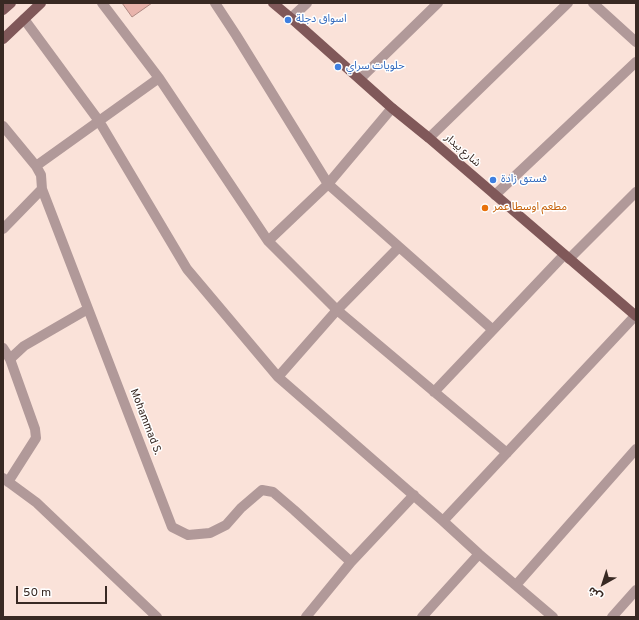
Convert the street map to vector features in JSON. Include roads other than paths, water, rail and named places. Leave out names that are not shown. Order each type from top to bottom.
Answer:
[{"type":"main road","points":[[3,10],[11,3]]},
{"type":"main road","points":[[3,39],[41,3]]},
{"type":"main road","name":"شارع بيدار","points":[[273,3],[392,108],[636,316]]},
{"type":"street","points":[[102,3],[159,78],[268,241],[337,310],[507,453]]},
{"type":"street","points":[[215,3],[328,184],[493,330]]},
{"type":"street","points":[[291,18],[307,3]]},
{"type":"street","points":[[360,79],[438,3]]},
{"type":"street","points":[[429,138],[568,3]]},
{"type":"street","points":[[593,3],[636,42]]},
{"type":"street","points":[[24,19],[99,121],[186,269],[278,377],[553,617]]},
{"type":"street","points":[[495,195],[636,62]]},
{"type":"street","points":[[36,166],[159,78]]},
{"type":"street","points":[[268,241],[328,184],[392,108]]},
{"type":"street","name":"Mohammad S.","points":[[3,126],[36,166],[41,175],[42,189],[172,527],[188,535],[210,533],[226,525],[241,508],[262,490],[273,492],[351,562]]},
{"type":"street","points":[[3,229],[42,189]]},
{"type":"street","points":[[434,392],[566,257],[636,192]]},
{"type":"street","points":[[278,377],[337,310],[399,247]]},
{"type":"street","points":[[10,359],[24,346],[88,309]]},
{"type":"street","points":[[443,521],[636,316]]},
{"type":"street","points":[[3,348],[10,359],[35,430],[36,438],[6,480],[37,503],[156,617]]},
{"type":"street","points":[[516,585],[636,450]]},
{"type":"street","points":[[306,617],[351,562],[414,495]]},
{"type":"street","points":[[422,617],[479,554]]},
{"type":"street","points":[[612,617],[636,590]]},
{"type":"place","name":"اسواق دجلة","points":[[288,20]]},
{"type":"place","name":"حلويات سراي","points":[[338,67]]},
{"type":"place","name":"فستق زادة","points":[[493,180]]},
{"type":"place","name":"مطعم اوسطا عمر","points":[[485,208]]}]
